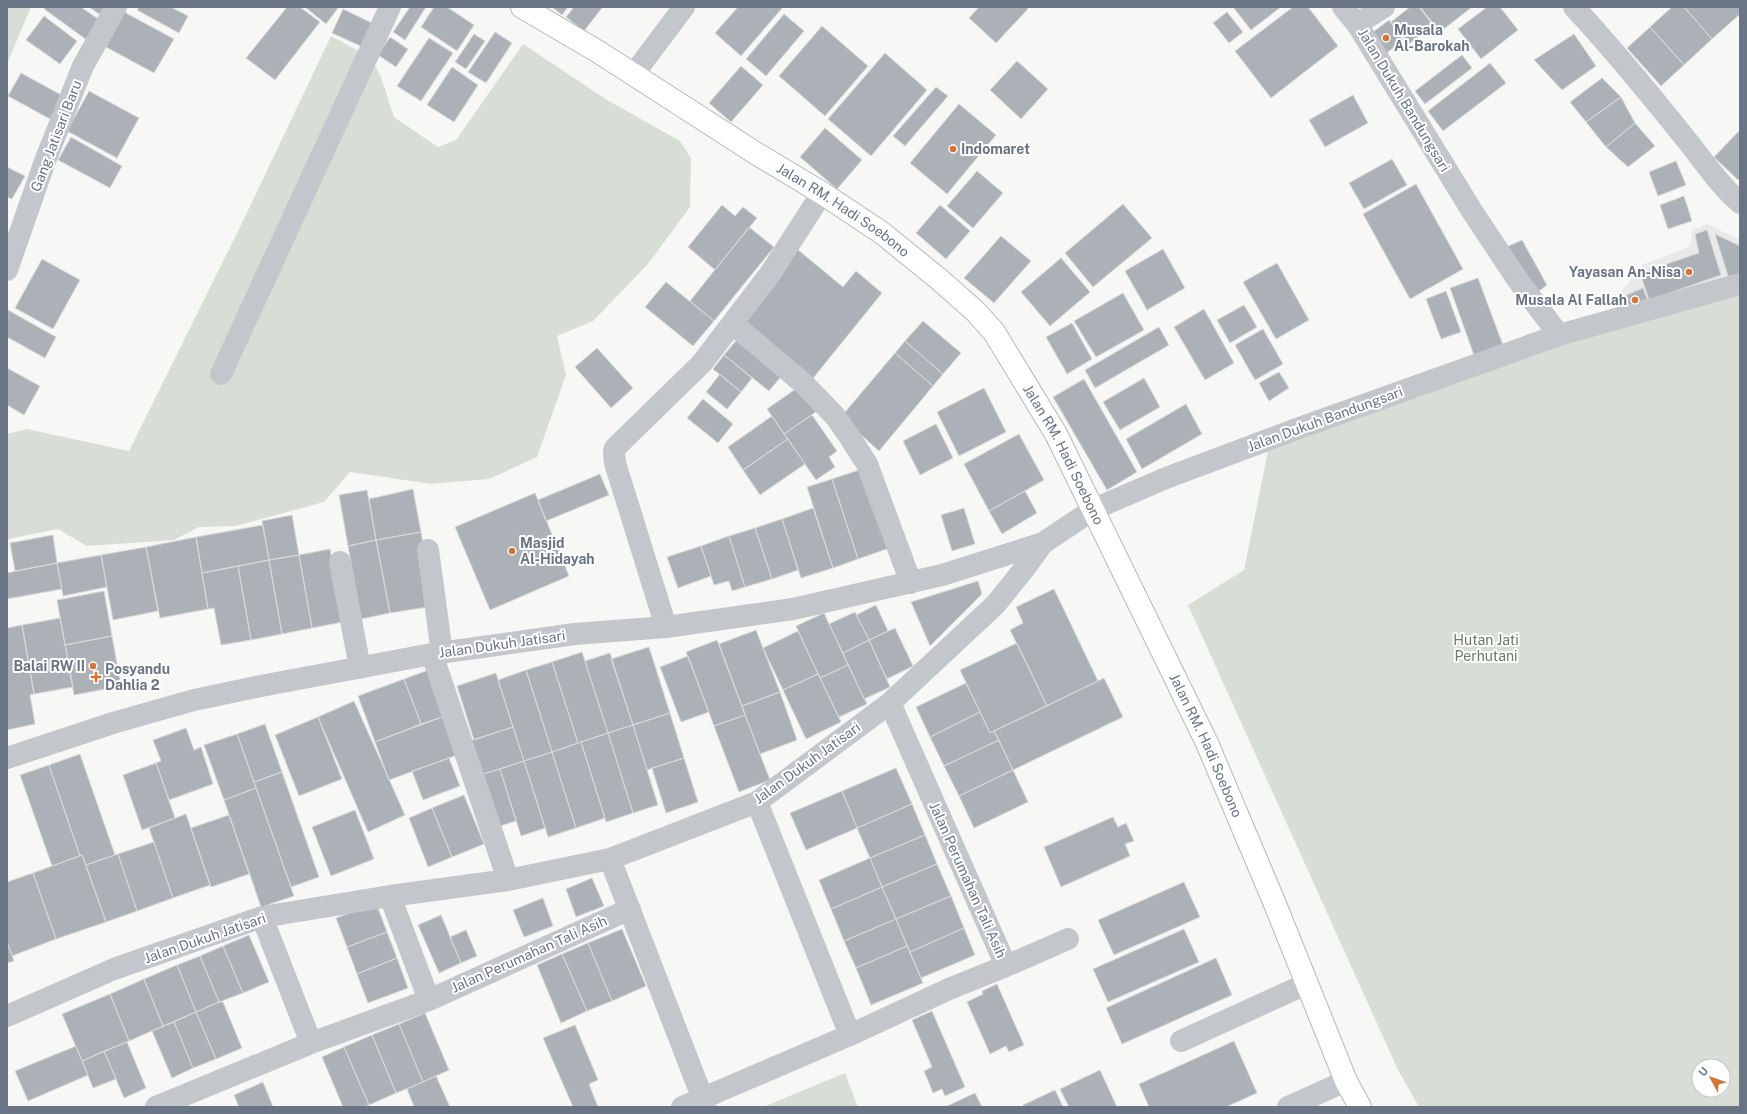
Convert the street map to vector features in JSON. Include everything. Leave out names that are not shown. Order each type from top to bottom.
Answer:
[{"type":"main road","name":"Jalan RM. Hadi Soebono","points":[[522,7],[597,51],[632,75],[757,154],[822,193],[882,233],[940,280],[975,311],[994,332],[1056,434],[1094,509],[1207,743],[1275,904],[1346,1081],[1360,1107]]},
{"type":"street","name":"Gang Jatisari Baru","points":[[7,270],[45,161],[83,66],[116,7]]},
{"type":"street","points":[[221,374],[390,7]]},
{"type":"street","points":[[632,75],[684,7]]},
{"type":"street","name":"Jalan Dukuh Bandungsari","points":[[1343,7],[1357,24],[1472,211],[1516,279],[1559,335]]},
{"type":"street","name":"Jalan Dukuh Bandungsari","points":[[1357,24],[1384,7]]},
{"type":"street","points":[[1574,7],[1624,63],[1696,150],[1727,192],[1740,203]]},
{"type":"street","points":[[666,627],[615,463],[614,452],[618,444],[702,363],[770,274],[822,193]]},
{"type":"street","name":"Jalan Dukuh Bandungsari","points":[[1094,509],[1180,472],[1559,335],[1740,284]]},
{"type":"street","points":[[733,324],[804,384],[835,416],[849,436],[867,464],[912,583]]},
{"type":"street","name":"Jalan Dukuh Jatisari","points":[[7,758],[113,723],[194,700],[437,654],[575,634],[666,627],[793,609],[912,583],[1043,543],[1094,509]]},
{"type":"street","name":"Jalan Dukuh Jatisari","points":[[7,1016],[114,969],[262,917],[390,896],[508,880],[610,859],[757,802],[890,703],[996,604],[1043,543]]},
{"type":"street","points":[[428,550],[437,654]]},
{"type":"street","points":[[340,562],[360,668]]},
{"type":"street","name":"Jalan Dukuh Jatisari","points":[[437,654],[508,880]]},
{"type":"street","name":"Jalan Perumahan Tali Asih","points":[[682,1107],[704,1103],[949,989],[1006,966],[890,703]]},
{"type":"street","points":[[757,802],[850,1036]]},
{"type":"street","points":[[610,859],[704,1103]]},
{"type":"street","points":[[390,896],[429,1000]]},
{"type":"street","name":"Jalan Perumahan Tali Asih","points":[[156,1107],[311,1043],[429,1000],[630,909]]},
{"type":"street","points":[[262,917],[311,1043]]},
{"type":"street","points":[[1006,966],[1068,939]]},
{"type":"street","points":[[1181,1041],[1306,984]]},
{"type":"street","points":[[1288,1107],[1346,1081]]},
{"type":"shaded area","name":"Yayasan An-Nisa","points":[[1707,224],[1740,240],[1740,280],[1625,315],[1618,295],[1644,264],[1686,248],[1691,244],[1692,230]]},
{"type":"green space","points":[[7,7],[31,7],[7,64]]},
{"type":"green space","points":[[331,36],[370,57],[381,77],[394,117],[438,147],[456,140],[523,44],[607,100],[680,141],[691,158],[690,207],[648,264],[593,321],[557,336],[566,375],[537,457],[489,479],[431,484],[350,472],[324,502],[236,526],[199,527],[174,540],[87,546],[58,529],[9,539],[7,542],[7,434],[27,429],[129,451],[243,221]]},
{"type":"green space","name":"Hutan Jati Perhutani","points":[[1740,291],[1740,1107],[1419,1107],[1398,1070],[1188,605],[1244,570],[1270,441],[1597,323]]},
{"type":"green space","points":[[845,1073],[858,1107],[763,1107]]},
{"type":"building","points":[[46,7],[81,7],[101,21],[87,40],[44,9]]},
{"type":"building","points":[[89,7],[105,7],[99,14]]},
{"type":"building","points":[[139,7],[171,7],[188,16],[179,33],[137,10]]},
{"type":"building","points":[[287,7],[300,7],[320,22],[275,80],[246,58]]},
{"type":"building","points":[[305,7],[337,7],[338,8],[326,24]]},
{"type":"building","points":[[410,7],[426,7],[405,40],[393,32]]},
{"type":"building","points":[[434,7],[447,7],[474,25],[457,51],[421,27]]},
{"type":"building","points":[[552,7],[568,7],[562,15]]},
{"type":"building","points":[[574,7],[602,8],[584,31],[566,17]]},
{"type":"building","points":[[738,7],[783,7],[741,56],[715,33]]},
{"type":"building","points":[[979,7],[1026,7],[1028,9],[996,43],[969,18]]},
{"type":"building","points":[[1233,7],[1281,7],[1251,30]]},
{"type":"building","points":[[1293,7],[1308,7],[1338,46],[1271,98],[1235,51]]},
{"type":"building","points":[[1410,7],[1419,7],[1433,25],[1409,44],[1391,22]]},
{"type":"building","points":[[1420,7],[1472,7],[1440,32]]},
{"type":"building","points":[[1487,7],[1500,7],[1518,30],[1481,59],[1458,29]]},
{"type":"building","points":[[1672,7],[1684,7],[1712,39],[1684,65],[1650,27]]},
{"type":"building","points":[[1684,7],[1740,7],[1740,14],[1712,39]]},
{"type":"building","points":[[343,9],[378,26],[367,49],[332,33]]},
{"type":"building","points":[[124,12],[174,39],[154,73],[106,47]]},
{"type":"building","points":[[1227,12],[1243,32],[1229,43],[1213,23]]},
{"type":"building","points":[[784,14],[804,31],[766,76],[746,59]]},
{"type":"building","points":[[44,16],[77,41],[60,64],[26,40]]},
{"type":"building","name":"Musala Al-Barokah","points":[[1389,20],[1403,40],[1383,56],[1368,36]]},
{"type":"building","points":[[822,26],[868,66],[825,116],[779,76]]},
{"type":"building","points":[[1650,27],[1684,65],[1661,86],[1627,48]]},
{"type":"building","points":[[495,32],[512,43],[486,83],[468,72]]},
{"type":"building","points":[[474,34],[485,41],[466,69],[455,62]]},
{"type":"building","points":[[1574,34],[1596,66],[1562,90],[1534,60]]},
{"type":"building","points":[[390,37],[408,49],[396,67],[378,55]]},
{"type":"building","points":[[429,38],[453,53],[421,101],[397,86]]},
{"type":"building","points":[[885,53],[927,90],[871,156],[828,119]]},
{"type":"building","points":[[1462,55],[1472,68],[1425,104],[1415,91]]},
{"type":"building","points":[[1017,61],[1048,89],[1021,119],[990,90]]},
{"type":"building","points":[[1490,63],[1506,83],[1443,131],[1428,111]]},
{"type":"building","points":[[741,66],[763,85],[731,122],[709,103]]},
{"type":"building","points":[[452,67],[478,85],[454,122],[427,105]]},
{"type":"building","points":[[21,73],[63,96],[50,119],[8,96]]},
{"type":"building","points":[[1602,78],[1621,97],[1586,122],[1570,102]]},
{"type":"building","points":[[936,87],[948,96],[905,146],[893,136]]},
{"type":"building","points":[[89,91],[139,118],[117,158],[67,131]]},
{"type":"building","points":[[1353,95],[1368,123],[1325,147],[1309,120]]},
{"type":"building","points":[[1621,97],[1635,123],[1606,147],[1586,122]]},
{"type":"building","name":"Indomaret","points":[[959,104],[996,135],[947,194],[910,163]]},
{"type":"building","points":[[1635,123],[1655,146],[1628,167],[1606,147]]},
{"type":"building","points":[[825,128],[862,160],[837,189],[800,157]]},
{"type":"building","points":[[1740,130],[1740,178],[1738,180],[1714,157]]},
{"type":"building","points":[[71,137],[122,166],[110,188],[58,160]]},
{"type":"building","points":[[1392,159],[1407,185],[1364,209],[1349,183]]},
{"type":"building","points":[[1676,161],[1686,185],[1658,196],[1649,172]]},
{"type":"building","points":[[7,167],[25,176],[12,199],[7,197]]},
{"type":"building","points":[[977,171],[1003,193],[973,228],[947,206]]},
{"type":"building","points":[[1416,184],[1463,269],[1410,299],[1363,214]]},
{"type":"building","points":[[1684,196],[1692,221],[1668,229],[1660,205]]},
{"type":"building","points":[[1123,204],[1152,238],[1093,287],[1065,253]]},
{"type":"building","points":[[722,205],[735,216],[743,207],[757,218],[715,270],[688,247]]},
{"type":"building","points":[[940,205],[970,231],[946,259],[916,233]]},
{"type":"building","points":[[749,227],[774,247],[714,321],[690,301]]},
{"type":"building","points":[[1707,230],[1721,275],[1649,300],[1640,273],[1699,253],[1695,234]]},
{"type":"building","points":[[1715,234],[1740,246],[1740,276],[1728,276]]},
{"type":"building","points":[[1001,236],[1031,261],[994,303],[964,278]]},
{"type":"building","points":[[1522,240],[1547,285],[1535,294],[1502,249]]},
{"type":"building","points":[[797,249],[843,287],[856,271],[882,293],[810,382],[737,322]]},
{"type":"building","points":[[1163,249],[1185,288],[1147,310],[1125,271]]},
{"type":"building","points":[[1061,258],[1090,292],[1050,326],[1021,292]]},
{"type":"building","points":[[42,259],[80,280],[53,329],[15,308]]},
{"type":"building","points":[[1277,263],[1309,320],[1276,339],[1243,282]]},
{"type":"building","points":[[1478,278],[1504,348],[1475,358],[1450,288]]},
{"type":"building","points":[[666,282],[714,321],[693,346],[645,307]]},
{"type":"building","name":"Musala Al Fallah","points":[[1643,288],[1649,303],[1627,311],[1622,297]]},
{"type":"building","points":[[1446,291],[1461,332],[1441,339],[1426,299]]},
{"type":"building","points":[[1123,293],[1144,330],[1096,357],[1074,321]]},
{"type":"building","points":[[1244,305],[1257,327],[1230,343],[1217,320]]},
{"type":"building","points":[[1204,309],[1234,363],[1205,380],[1174,327]]},
{"type":"building","points":[[8,310],[56,337],[45,358],[7,337]]},
{"type":"building","points":[[923,321],[961,353],[943,374],[905,341]]},
{"type":"building","points":[[1072,323],[1092,359],[1067,374],[1046,337]]},
{"type":"building","points":[[1159,327],[1169,345],[1095,388],[1085,370]]},
{"type":"building","points":[[1263,329],[1283,364],[1255,380],[1235,345]]},
{"type":"building","points":[[739,337],[784,373],[769,391],[724,355]]},
{"type":"building","points":[[905,341],[943,374],[933,386],[895,353]]},
{"type":"building","points":[[597,348],[633,388],[611,408],[575,367]]},
{"type":"building","points":[[895,353],[933,386],[879,451],[841,417]]},
{"type":"building","points":[[724,355],[752,378],[741,392],[713,369]]},
{"type":"building","points":[[7,368],[40,386],[24,415],[7,405]]},
{"type":"building","points":[[1279,372],[1289,388],[1269,401],[1259,383]]},
{"type":"building","points":[[720,374],[741,392],[727,409],[706,392]]},
{"type":"building","points":[[1144,378],[1160,407],[1120,430],[1103,402]]},
{"type":"building","points":[[1084,379],[1137,472],[1107,490],[1053,397]]},
{"type":"building","points":[[800,386],[817,411],[784,434],[767,409]]},
{"type":"building","points":[[984,388],[1006,432],[959,456],[937,412]]},
{"type":"building","points":[[703,399],[733,424],[718,443],[687,418]]},
{"type":"building","points":[[1186,404],[1202,434],[1142,469],[1126,439]]},
{"type":"building","points":[[812,415],[837,451],[829,457],[835,467],[816,480],[784,434]]},
{"type":"building","points":[[772,416],[788,439],[743,470],[728,447]]},
{"type":"building","points":[[936,424],[953,458],[920,475],[903,441]]},
{"type":"building","points":[[1019,434],[1044,480],[989,511],[964,464]]},
{"type":"building","points":[[788,439],[805,464],[760,495],[743,470]]},
{"type":"building","points":[[865,468],[892,547],[858,559],[832,479]]},
{"type":"building","points":[[600,474],[609,495],[546,521],[538,500]]},
{"type":"building","points":[[832,479],[858,559],[833,568],[807,487]]},
{"type":"building","points":[[413,489],[421,532],[376,540],[369,499]]},
{"type":"building","points":[[367,490],[376,540],[348,546],[339,495]]},
{"type":"building","points":[[1025,491],[1037,513],[1002,534],[989,511]]},
{"type":"building","name":"Masjid Al-Hidayah","points":[[535,493],[569,576],[490,610],[455,527]]},
{"type":"building","points":[[813,508],[833,568],[801,578],[782,519]]},
{"type":"building","points":[[964,508],[975,544],[952,551],[941,515]]},
{"type":"building","points":[[292,515],[299,555],[269,560],[262,521]]},
{"type":"building","points":[[782,519],[798,570],[772,579],[755,528]]},
{"type":"building","points":[[263,525],[269,560],[202,573],[196,537]]},
{"type":"building","points":[[755,528],[772,579],[745,587],[729,536]]},
{"type":"building","points":[[421,532],[434,606],[390,613],[376,540]]},
{"type":"building","points":[[53,535],[57,563],[15,571],[10,543]]},
{"type":"building","points":[[729,536],[745,587],[732,591],[729,581],[714,585],[701,546]]},
{"type":"building","points":[[196,537],[208,609],[160,618],[146,547]]},
{"type":"building","points":[[376,540],[390,613],[361,619],[348,546]]},
{"type":"building","points":[[701,546],[711,576],[678,588],[667,557]]},
{"type":"building","points":[[146,547],[158,611],[113,620],[101,555]]},
{"type":"building","points":[[330,549],[343,622],[312,628],[299,555]]},
{"type":"building","points":[[101,555],[107,587],[63,596],[57,563]]},
{"type":"building","points":[[299,555],[312,628],[282,634],[269,560]]},
{"type":"building","points":[[269,560],[282,634],[251,640],[238,566]]},
{"type":"building","points":[[57,563],[62,589],[7,599],[7,573]]},
{"type":"building","points":[[238,566],[251,640],[221,645],[214,608],[208,609],[202,573]]},
{"type":"building","points":[[978,581],[982,594],[930,646],[911,602]]},
{"type":"building","points":[[1054,589],[1098,681],[1047,706],[1010,630],[1023,623],[1016,607]]},
{"type":"building","points":[[104,591],[112,636],[65,645],[57,600]]},
{"type":"building","points":[[876,605],[888,631],[869,640],[856,615]]},
{"type":"building","points":[[855,612],[869,640],[843,653],[829,624]]},
{"type":"building","points":[[824,613],[848,665],[820,678],[796,626]]},
{"type":"building","points":[[60,618],[73,687],[34,694],[22,625]]},
{"type":"building","points":[[22,625],[34,694],[30,695],[35,724],[7,730],[7,628]]},
{"type":"building","points":[[895,628],[913,666],[887,679],[869,640]]},
{"type":"building","points":[[756,630],[780,692],[742,706],[719,644]]},
{"type":"building","points":[[798,631],[818,674],[783,690],[763,648]]},
{"type":"building","name":"Balai RW II","points":[[112,636],[121,686],[74,695],[65,645]]},
{"type":"building","points":[[717,640],[745,715],[714,726],[686,652]]},
{"type":"building","points":[[869,640],[890,687],[864,699],[843,653]]},
{"type":"building","points":[[1017,643],[1047,706],[990,733],[960,670]]},
{"type":"building","points":[[649,647],[670,713],[633,725],[611,659]]},
{"type":"building","points":[[582,652],[608,733],[578,743],[552,662]]},
{"type":"building","points":[[610,653],[633,725],[608,733],[585,661]]},
{"type":"building","points":[[688,656],[709,712],[681,722],[660,667]]},
{"type":"building","points":[[552,662],[578,743],[552,752],[526,670]]},
{"type":"building","points":[[848,665],[867,704],[839,717],[820,678]]},
{"type":"building","points":[[434,668],[445,716],[421,724],[404,679]]},
{"type":"building","points":[[526,670],[552,752],[524,761],[498,680]]},
{"type":"building","points":[[496,673],[513,727],[474,740],[457,686]]},
{"type":"building","points":[[818,674],[841,722],[806,739],[783,690]]},
{"type":"building","points":[[1104,678],[1123,717],[1013,770],[994,731]]},
{"type":"building","points":[[404,679],[421,724],[375,742],[358,696]]},
{"type":"building","points":[[966,683],[980,712],[930,737],[916,707]]},
{"type":"building","points":[[780,692],[797,740],[760,754],[742,706]]},
{"type":"building","points":[[354,701],[405,815],[368,832],[318,717]]},
{"type":"building","points":[[980,712],[990,733],[994,731],[999,740],[944,766],[930,737]]},
{"type":"building","points":[[670,713],[684,758],[647,770],[633,725]]},
{"type":"building","points":[[745,715],[770,780],[739,792],[714,726]]},
{"type":"building","points":[[445,716],[460,754],[389,780],[375,742]]},
{"type":"building","points":[[318,717],[342,779],[299,796],[275,735]]},
{"type":"building","points":[[265,724],[282,772],[254,782],[237,734]]},
{"type":"building","points":[[633,725],[658,805],[633,813],[608,733]]},
{"type":"building","points":[[513,727],[524,761],[477,776],[466,742]]},
{"type":"building","points":[[186,728],[194,750],[201,747],[213,784],[169,800],[156,763],[161,761],[153,740]]},
{"type":"building","points":[[608,733],[633,813],[606,822],[581,742]]},
{"type":"building","points":[[237,734],[256,788],[224,800],[204,745]]},
{"type":"building","points":[[999,740],[1013,770],[959,796],[944,766]]},
{"type":"building","points":[[581,742],[605,818],[576,828],[552,752]]},
{"type":"building","points":[[552,752],[576,828],[548,837],[524,761]]},
{"type":"building","points":[[80,754],[115,855],[86,865],[82,855],[80,856],[49,765]]},
{"type":"building","points":[[449,758],[460,786],[423,800],[412,771]]},
{"type":"building","points":[[684,758],[698,802],[666,813],[652,768]]},
{"type":"building","points":[[524,761],[545,828],[521,836],[500,769]]},
{"type":"building","points":[[156,763],[175,818],[142,830],[123,775]]},
{"type":"building","points":[[49,765],[80,856],[52,866],[20,775]]},
{"type":"building","points":[[896,768],[912,804],[857,828],[842,791]]},
{"type":"building","points":[[500,769],[516,821],[494,828],[477,776]]},
{"type":"building","points":[[1013,770],[1028,802],[974,828],[959,796]]},
{"type":"building","points":[[282,772],[319,877],[291,887],[254,782]]},
{"type":"building","points":[[256,788],[294,896],[261,907],[224,800]]},
{"type":"building","points":[[842,791],[857,828],[806,850],[790,813]]},
{"type":"building","points":[[464,795],[484,844],[452,857],[432,808]]},
{"type":"building","points":[[912,804],[925,835],[870,858],[857,828]]},
{"type":"building","points":[[432,808],[452,857],[428,867],[409,818]]},
{"type":"building","points":[[355,810],[374,859],[331,876],[312,827]]},
{"type":"building","points":[[186,814],[210,885],[173,898],[149,828]]},
{"type":"building","points":[[229,815],[249,874],[211,887],[191,828]]},
{"type":"building","points":[[1113,817],[1118,827],[1126,823],[1134,841],[1125,844],[1130,856],[1061,887],[1044,847]]},
{"type":"building","points":[[925,835],[937,864],[882,887],[870,858]]},
{"type":"building","points":[[154,842],[173,898],[137,911],[118,854]]},
{"type":"building","points":[[118,854],[137,911],[106,922],[86,865]]},
{"type":"building","points":[[82,855],[106,922],[56,939],[33,873]]},
{"type":"building","points":[[870,858],[882,887],[831,909],[819,880]]},
{"type":"building","points":[[937,864],[951,896],[896,919],[882,887]]},
{"type":"building","points":[[33,873],[56,939],[12,956],[7,942],[7,882]]},
{"type":"building","points":[[592,878],[604,906],[576,917],[566,889]]},
{"type":"building","points":[[1184,882],[1200,917],[1114,955],[1098,920]]},
{"type":"building","points":[[882,887],[896,919],[844,941],[831,909]]},
{"type":"building","points":[[951,896],[964,928],[910,952],[896,919]]},
{"type":"building","points":[[543,898],[553,926],[524,937],[513,910]]},
{"type":"building","points":[[376,903],[387,932],[347,947],[336,918]]},
{"type":"building","points":[[441,915],[461,963],[439,973],[418,925]]},
{"type":"building","points":[[896,919],[907,946],[856,968],[844,941]]},
{"type":"building","points":[[964,928],[975,955],[921,978],[910,952]]},
{"type":"building","points":[[622,929],[646,986],[612,1001],[588,943]]},
{"type":"building","points":[[1184,929],[1199,962],[1108,1002],[1093,969]]},
{"type":"building","points":[[466,930],[477,956],[461,963],[450,937]]},
{"type":"building","points":[[387,932],[397,958],[357,974],[347,947]]},
{"type":"building","points":[[249,935],[269,982],[243,993],[223,946]]},
{"type":"building","points":[[7,942],[14,961],[7,963]]},
{"type":"building","points":[[588,943],[612,1001],[587,1011],[562,954]]},
{"type":"building","points":[[223,946],[243,993],[219,1002],[200,956]]},
{"type":"building","points":[[907,946],[923,983],[871,1005],[856,968]]},
{"type":"building","points":[[562,954],[587,1011],[561,1023],[537,965]]},
{"type":"building","points":[[200,956],[219,1002],[196,1012],[177,965]]},
{"type":"building","points":[[397,958],[408,988],[368,1003],[357,974]]},
{"type":"building","points":[[1216,958],[1232,995],[1122,1044],[1106,1008]]},
{"type":"building","points":[[177,965],[196,1012],[163,1026],[144,979]]},
{"type":"building","points":[[144,979],[163,1026],[129,1041],[110,994]]},
{"type":"building","points":[[997,984],[1024,1045],[1009,1052],[1006,1046],[990,1054],[967,1002],[983,994],[982,991]]},
{"type":"building","points":[[110,994],[129,1041],[82,1061],[62,1014]]},
{"type":"building","points":[[219,1002],[223,1002],[242,1048],[216,1059],[196,1012]]},
{"type":"building","points":[[932,1011],[965,1087],[945,1096],[942,1089],[933,1093],[924,1071],[932,1067],[912,1020]]},
{"type":"building","points":[[196,1012],[216,1059],[193,1068],[174,1022]]},
{"type":"building","points":[[425,1013],[449,1070],[423,1082],[399,1024]]},
{"type":"building","points":[[174,1022],[193,1068],[172,1078],[152,1031]]},
{"type":"building","points":[[399,1024],[423,1082],[396,1093],[372,1035]]},
{"type":"building","points":[[575,1025],[598,1080],[589,1084],[598,1107],[573,1107],[543,1038]]},
{"type":"building","points":[[372,1035],[396,1093],[369,1105],[344,1047]]},
{"type":"building","points":[[1234,1041],[1257,1093],[1226,1107],[1149,1107],[1139,1084]]},
{"type":"building","points":[[127,1042],[146,1088],[124,1098],[104,1051]]},
{"type":"building","points":[[76,1046],[88,1075],[28,1101],[15,1071]]},
{"type":"building","points":[[344,1047],[369,1105],[364,1107],[343,1107],[322,1057]]},
{"type":"building","points":[[104,1051],[116,1079],[93,1088],[82,1061]]},
{"type":"building","points":[[1100,1070],[1117,1107],[1069,1107],[1060,1089]]},
{"type":"building","points":[[436,1076],[450,1107],[414,1107],[407,1089]]},
{"type":"building","points":[[263,1082],[273,1107],[239,1107],[234,1095]]},
{"type":"building","points":[[1055,1090],[1063,1107],[1023,1107],[1023,1105]]},
{"type":"building","points":[[975,1093],[982,1107],[945,1107]]},
{"type":"place","name":"Musala Al-Barokah","points":[[1386,38]]},
{"type":"place","name":"Indomaret","points":[[953,149]]},
{"type":"place","name":"Yayasan An-Nisa","points":[[1689,272]]},
{"type":"place","name":"Musala Al Fallah","points":[[1635,300]]},
{"type":"place","name":"Masjid Al-Hidayah","points":[[512,551]]},
{"type":"place","name":"Balai RW II","points":[[93,666]]},
{"type":"place","name":"Posyandu Dahlia 2","points":[[96,677]]}]
